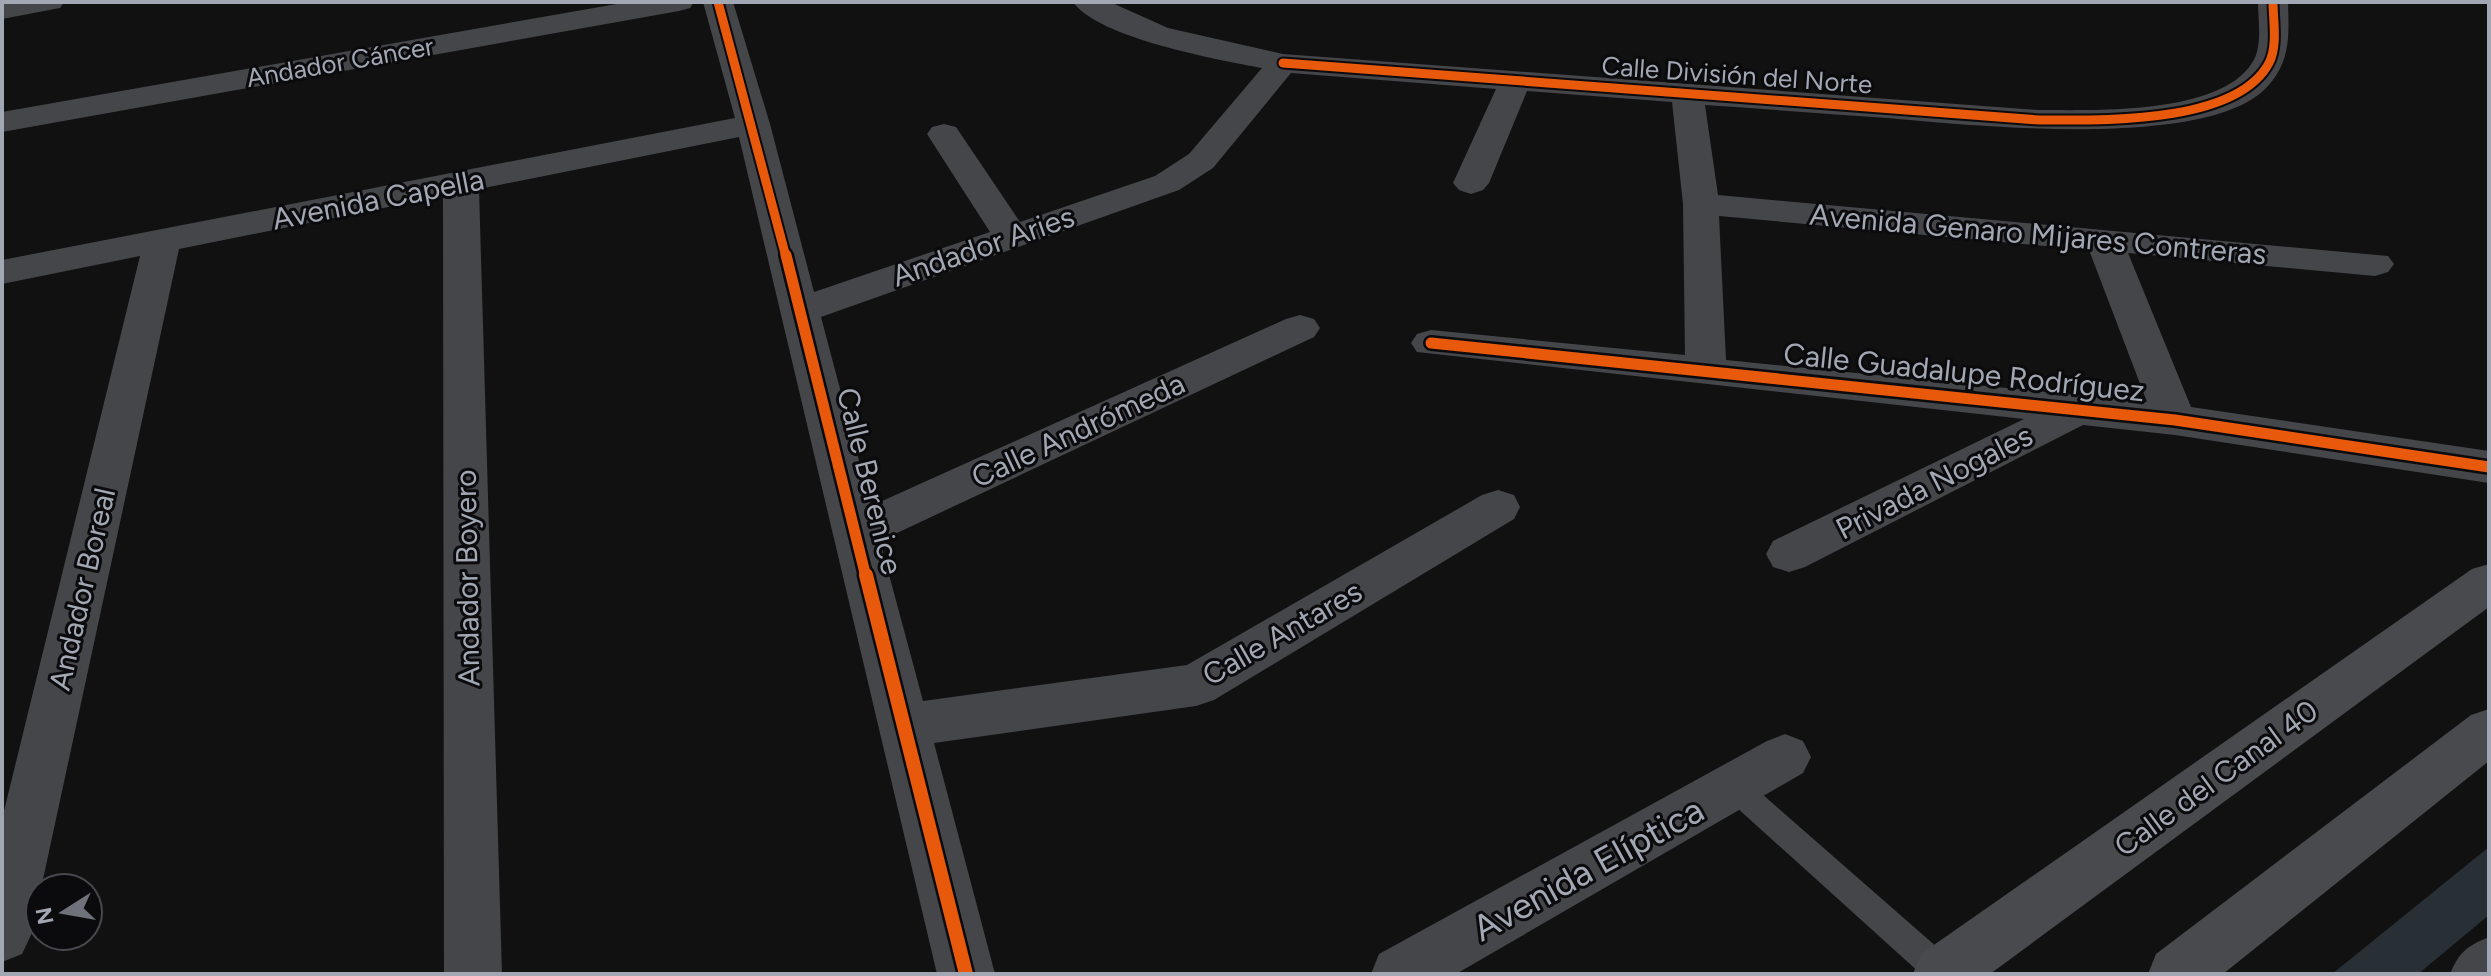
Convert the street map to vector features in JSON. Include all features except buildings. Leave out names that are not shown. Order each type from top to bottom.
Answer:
[{"type":"main road","name":"Calle del Canal 40","points":[[1942,974],[2489,582]]},
{"type":"main road","points":[[2177,974],[2489,731]]},
{"type":"street","points":[[2,10],[49,2]]},
{"type":"street","name":"Andador Cáncer","points":[[2,122],[679,2]]},
{"type":"street","name":"Calle Berenice","points":[[718,2],[753,124],[966,974]]},
{"type":"street","name":"Calle División del Norte","points":[[1088,2],[1115,20],[1192,45],[1283,63],[2039,120],[2121,120],[2187,111],[2243,92],[2269,64],[2273,2]]},
{"type":"street","name":"Andador Aries","points":[[800,310],[1167,183],[1201,161],[1283,63]]},
{"type":"street","points":[[1471,183],[1515,81]]},
{"type":"street","points":[[1687,93],[1701,204],[1706,372]]},
{"type":"street","name":"Avenida Capella","points":[[2,272],[753,124]]},
{"type":"street","points":[[944,134],[1011,236]]},
{"type":"street","name":"Andador Boyero","points":[[461,182],[473,974]]},
{"type":"street","name":"Avenida Genaro Mijares Contreras","points":[[1701,204],[2375,264]]},
{"type":"street","points":[[2104,240],[2175,420]]},
{"type":"street","name":"Andador Boreal","points":[[2,935],[162,242]]},
{"type":"street","name":"Calle Andrómeda","points":[[857,532],[1300,328]]},
{"type":"street","name":"Calle Guadalupe Rodríguez","points":[[1431,343],[2175,420],[2489,467]]},
{"type":"street","name":"Privada Nogales","points":[[1789,554],[2078,410]]},
{"type":"street","name":"Calle Antares","points":[[904,725],[1196,685],[1498,507]]},
{"type":"street","name":"Avenida Elíptica","points":[[1400,974],[1735,788],[1785,757]]},
{"type":"street","points":[[2479,974],[2489,965]]},
{"type":"lane","name":"Avenida Elíptica","points":[[1735,788],[1942,974]]},
{"type":"shaded area","points":[[2489,847],[2489,915],[2418,974],[2332,974]]},
{"type":"cycle path","points":[[718,2],[753,124],[966,974]]},
{"type":"cycle path","points":[[1283,63],[2039,120],[2129,118],[2199,107],[2230,97],[2254,82],[2269,63],[2273,49],[2273,2]]},
{"type":"cycle path","points":[[1431,343],[2175,420],[2489,467]]}]
